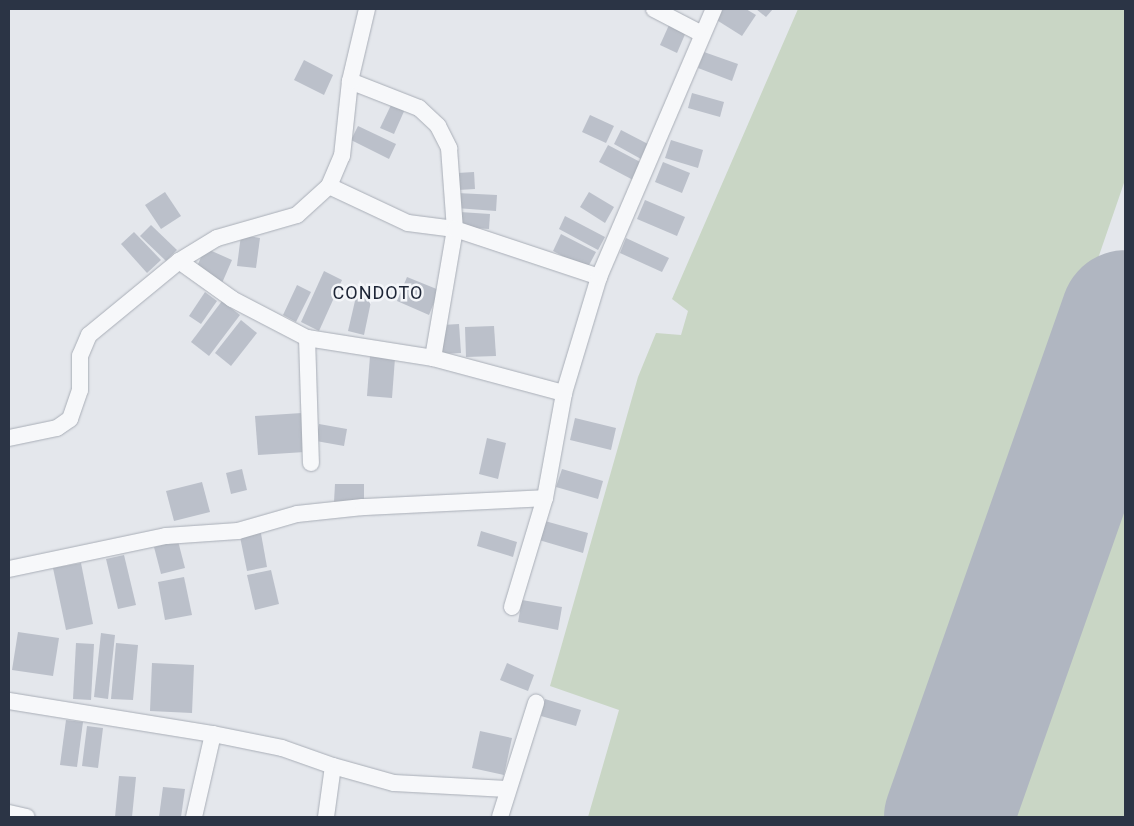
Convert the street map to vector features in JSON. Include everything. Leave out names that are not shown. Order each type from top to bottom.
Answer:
[{"type":"street","points":[[9,438],[57,428],[70,419],[80,390],[80,356],[89,335],[179,262],[217,238],[297,215],[329,186],[342,156],[350,81],[367,9]]},
{"type":"street","points":[[654,9],[702,34]]},
{"type":"street","points":[[512,607],[545,498],[564,393],[599,278],[714,9]]},
{"type":"street","points":[[350,81],[418,108],[438,126],[449,148],[456,229],[433,358]]},
{"type":"street","points":[[329,186],[408,223],[456,229],[599,278]]},
{"type":"street","points":[[179,262],[232,299],[307,338],[433,358],[564,393]]},
{"type":"street","points":[[307,338],[311,463]]},
{"type":"street","points":[[9,569],[166,536],[238,531],[297,514],[363,507],[545,498]]},
{"type":"street","points":[[9,701],[213,734],[282,748],[332,766],[394,783],[507,789]]},
{"type":"street","points":[[500,817],[507,789],[536,703]]},
{"type":"street","points":[[194,817],[213,734]]},
{"type":"street","points":[[326,817],[332,766]]},
{"type":"street","points":[[9,814],[27,817]]},
{"type":"green space","points":[[798,9],[1125,9],[1125,180],[906,817],[588,817],[619,710],[550,686],[638,377],[656,333],[681,335],[688,311],[672,299]]},
{"type":"green space","points":[[1125,489],[1125,817],[1011,817]]},
{"type":"building","points":[[721,9],[746,9],[756,15],[742,36],[715,19]]},
{"type":"building","points":[[756,9],[773,9],[766,17]]},
{"type":"building","points":[[669,25],[686,32],[677,53],[660,45]]},
{"type":"building","points":[[704,52],[738,64],[732,81],[698,68]]},
{"type":"building","points":[[304,60],[333,75],[324,95],[294,80]]},
{"type":"building","points":[[692,93],[724,102],[720,117],[688,108]]},
{"type":"building","points":[[392,103],[405,109],[394,134],[380,128]]},
{"type":"building","points":[[590,115],[614,126],[606,143],[582,132]]},
{"type":"building","points":[[358,126],[396,144],[389,159],[351,140]]},
{"type":"building","points":[[621,130],[648,144],[641,159],[614,144]]},
{"type":"building","points":[[671,140],[703,150],[698,168],[665,158]]},
{"type":"building","points":[[608,145],[644,164],[635,181],[599,162]]},
{"type":"building","points":[[663,162],[690,173],[682,193],[655,182]]},
{"type":"building","points":[[474,172],[475,189],[458,190],[457,173]]},
{"type":"building","points":[[165,192],[181,216],[161,229],[145,205]]},
{"type":"building","points":[[589,192],[614,207],[605,223],[580,207]]},
{"type":"building","points":[[457,193],[497,195],[496,211],[456,208]]},
{"type":"building","points":[[645,200],[685,217],[677,236],[637,219]]},
{"type":"building","points":[[460,212],[490,214],[489,229],[459,227]]},
{"type":"building","points":[[565,216],[605,237],[598,250],[559,229]]},
{"type":"building","points":[[151,225],[177,250],[166,261],[140,236]]},
{"type":"building","points":[[134,232],[161,260],[147,273],[121,244]]},
{"type":"building","points":[[561,234],[596,252],[587,269],[553,251]]},
{"type":"building","points":[[241,235],[260,238],[256,268],[237,266]]},
{"type":"building","points":[[626,238],[669,258],[662,272],[620,253]]},
{"type":"building","points":[[205,248],[232,260],[222,283],[195,271]]},
{"type":"building","points":[[324,271],[342,280],[319,331],[301,322]]},
{"type":"building","points":[[407,277],[439,290],[429,315],[397,301]]},
{"type":"building","points":[[297,285],[311,292],[296,322],[283,315]]},
{"type":"building","points":[[358,288],[373,292],[364,335],[348,331]]},
{"type":"building","points":[[205,292],[217,301],[201,324],[189,316]]},
{"type":"building","points":[[222,301],[240,315],[209,356],[191,342]]},
{"type":"building","points":[[241,320],[257,333],[231,366],[215,353]]},
{"type":"building","points":[[459,324],[461,353],[443,354],[442,325]]},
{"type":"building","points":[[494,326],[496,356],[466,357],[465,327]]},
{"type":"building","points":[[370,356],[395,358],[392,398],[367,396]]},
{"type":"building","points":[[302,413],[305,452],[258,455],[255,416]]},
{"type":"building","points":[[575,418],[616,428],[611,450],[570,440]]},
{"type":"building","points":[[319,424],[347,429],[344,446],[316,441]]},
{"type":"building","points":[[487,438],[506,443],[498,479],[479,474]]},
{"type":"building","points":[[242,469],[247,490],[231,494],[226,473]]},
{"type":"building","points":[[562,469],[603,481],[598,499],[556,487]]},
{"type":"building","points":[[202,482],[210,512],[174,521],[166,491]]},
{"type":"building","points":[[335,484],[364,484],[364,502],[334,502]]},
{"type":"building","points":[[545,521],[588,533],[583,553],[539,540]]},
{"type":"building","points":[[260,528],[267,567],[247,571],[239,532]]},
{"type":"building","points":[[481,531],[517,542],[513,557],[477,546]]},
{"type":"building","points":[[178,541],[185,568],[161,574],[154,547]]},
{"type":"building","points":[[124,555],[136,605],[118,609],[106,559]]},
{"type":"building","points":[[81,563],[93,624],[66,630],[53,568]]},
{"type":"building","points":[[271,570],[279,604],[255,610],[247,575]]},
{"type":"building","points":[[184,577],[192,615],[165,620],[158,582]]},
{"type":"building","points":[[522,600],[562,607],[558,630],[518,622]]},
{"type":"building","points":[[18,632],[59,638],[53,676],[12,670]]},
{"type":"building","points":[[101,633],[115,635],[108,699],[94,697]]},
{"type":"building","points":[[76,643],[94,644],[91,700],[73,699]]},
{"type":"building","points":[[116,643],[138,645],[133,700],[111,699]]},
{"type":"building","points":[[152,663],[194,665],[192,713],[150,711]]},
{"type":"building","points":[[507,663],[534,675],[528,691],[500,680]]},
{"type":"building","points":[[545,699],[581,710],[576,726],[541,716]]},
{"type":"building","points":[[66,720],[83,722],[77,767],[60,765]]},
{"type":"building","points":[[87,726],[103,728],[98,768],[82,766]]},
{"type":"building","points":[[480,731],[512,738],[504,775],[472,768]]},
{"type":"building","points":[[119,776],[136,777],[132,817],[115,817]]},
{"type":"building","points":[[163,787],[185,789],[181,817],[159,817]]},
{"type":"runway","points":[[948,817],[1125,314]]},
{"type":"district","name":"CONDOTO","points":[[378,293]]}]
